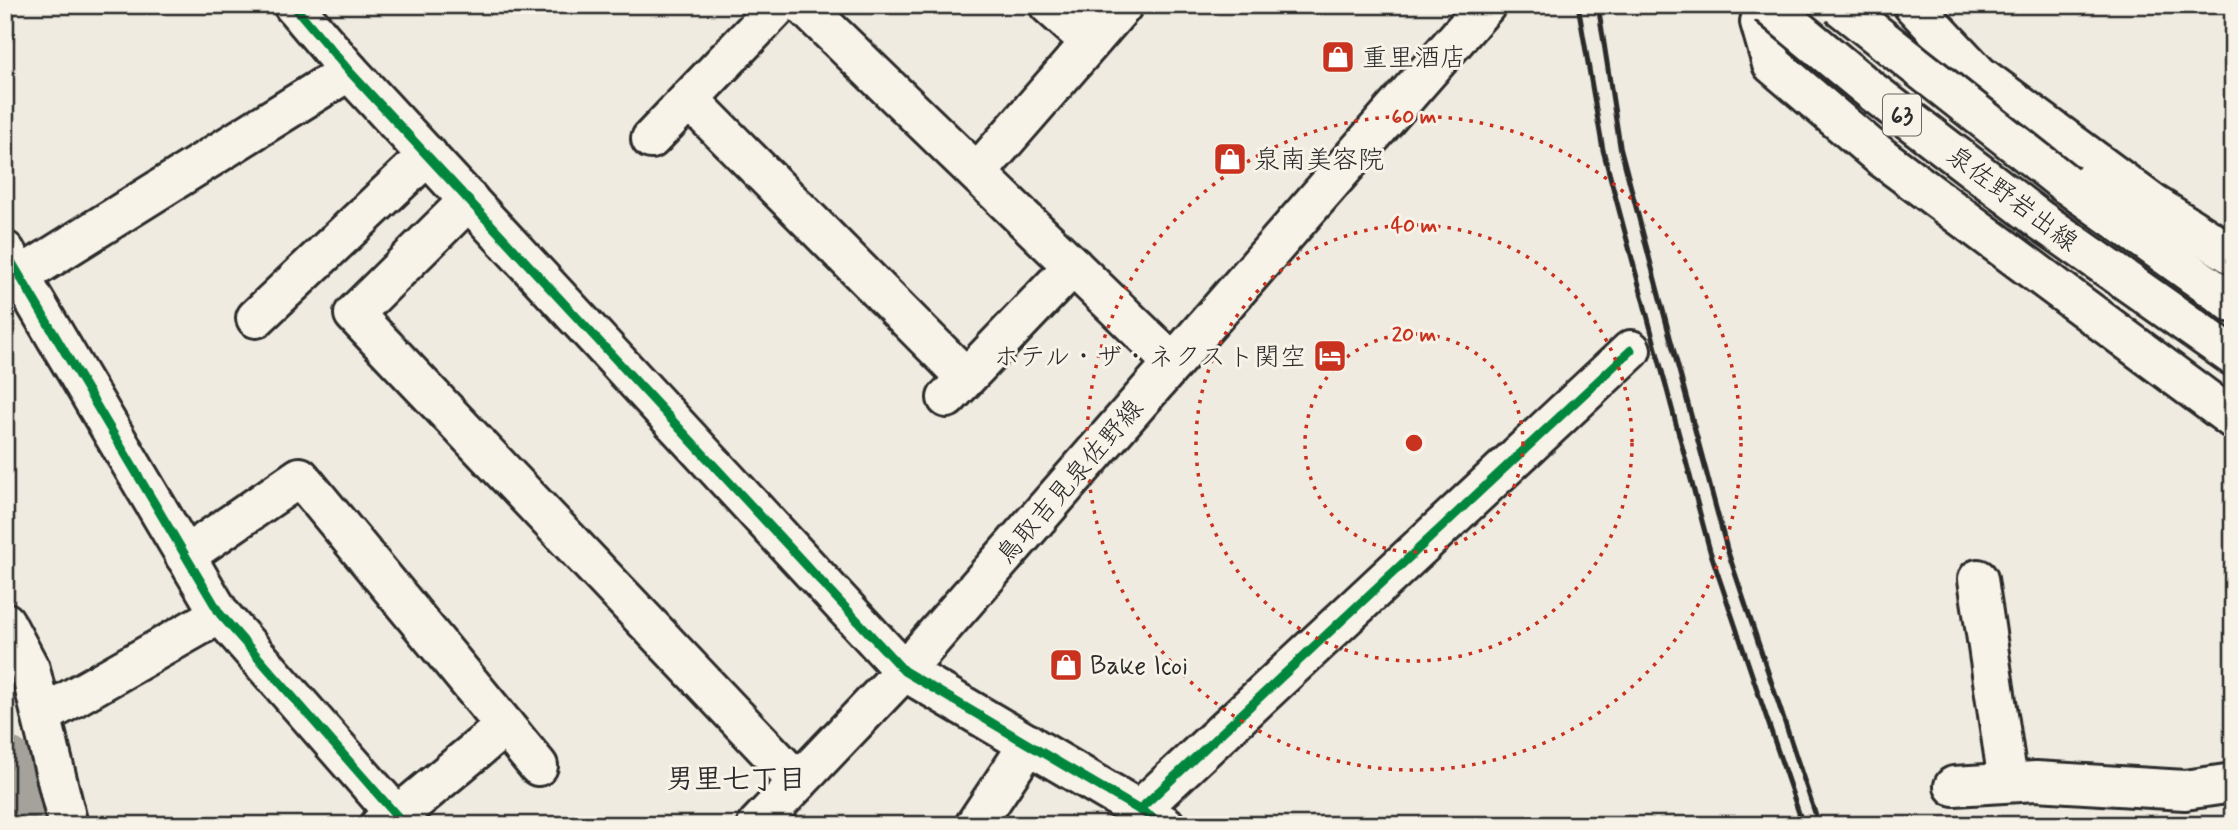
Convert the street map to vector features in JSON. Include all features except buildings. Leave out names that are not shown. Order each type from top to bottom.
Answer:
[{"type":"street","points":[[293,5],[349,71],[904,671],[1152,817],[1631,351]]},
{"type":"street","points":[[651,139],[779,5]]},
{"type":"street","points":[[803,5],[1173,363]]},
{"type":"street","points":[[1049,5],[1090,42]]},
{"type":"street","points":[[977,173],[1123,5]]},
{"type":"street","name":"鳥取吉見泉佐野線","points":[[757,825],[904,671],[1485,5]]},
{"type":"street","points":[[1767,5],[1760,22],[1772,64],[1880,156],[2233,419]]},
{"type":"street","name":"泉佐野岩出線","points":[[1767,5],[1869,89],[2040,220],[2233,356]]},
{"type":"street","name":"泉佐野岩出線","points":[[1839,5],[2066,184],[2233,303]]},
{"type":"street","points":[[1913,5],[1993,85],[2153,204],[2233,255]]},
{"type":"street","points":[[349,71],[10,272],[220,614],[389,821],[505,726]]},
{"type":"street","points":[[1935,197],[1954,187],[1992,133],[1993,85]]},
{"type":"street","points":[[689,99],[956,387],[1073,266]]},
{"type":"street","points":[[256,318],[428,155]]},
{"type":"street","points":[[469,200],[354,314],[798,782]]},
{"type":"street","points":[[185,556],[300,477],[538,766]]},
{"type":"street","points":[[1978,579],[2008,782]]},
{"type":"street","points":[[43,715],[220,614]]},
{"type":"street","points":[[5,622],[30,670],[68,825]]},
{"type":"street","points":[[975,825],[1030,744]]},
{"type":"street","points":[[1954,786],[2036,781],[2185,790],[2233,783]]},
{"type":"waterway","points":[[5,769],[13,825]]},
{"type":"railway","points":[[1578,5],[1603,150],[1710,551],[1803,825]]},
{"type":"railway","points":[[1598,5],[1620,146],[1727,549],[1819,825]]},
{"type":"cycle path","points":[[293,5],[349,71],[904,671],[1165,825]]},
{"type":"cycle path","points":[[5,251],[220,614],[397,816]]},
{"type":"cycle path","points":[[1139,810],[1631,350]]},
{"type":"place","name":"重里酒店","points":[[1338,57]]},
{"type":"place","name":"泉南美容院","points":[[1230,159]]},
{"type":"place","name":"ホテル・ザ・ネクスト関空","points":[[1330,356]]},
{"type":"place","name":"Bake Icoi","points":[[1066,665]]},
{"type":"district","name":"男里七丁目","points":[[736,778]]}]
